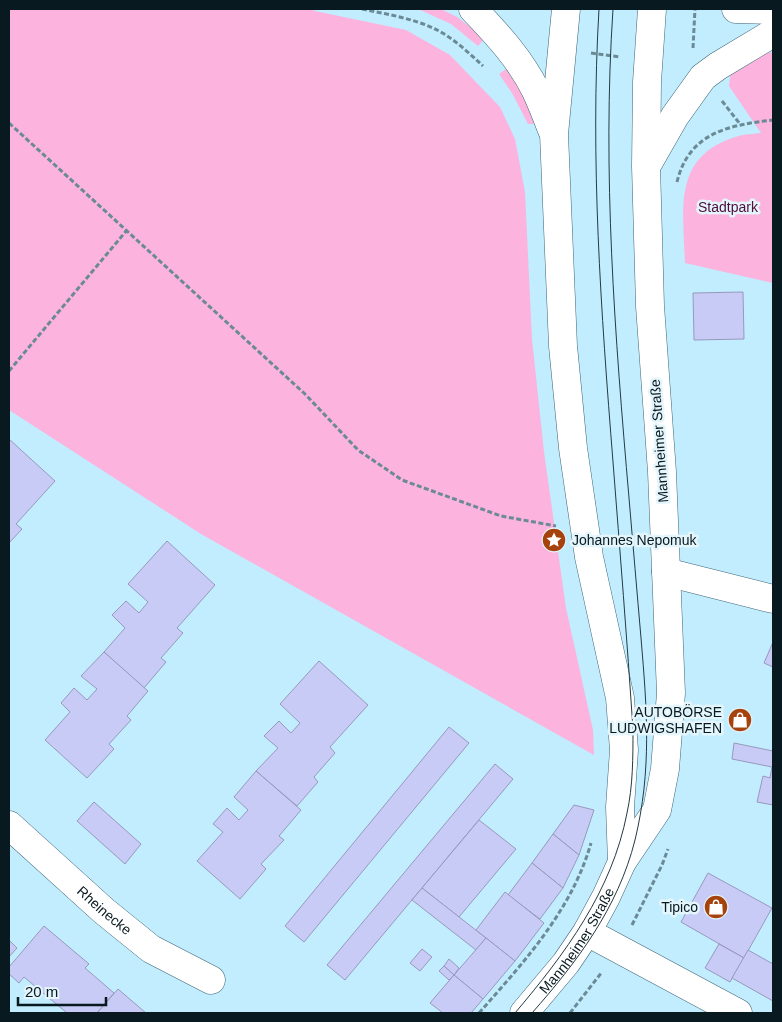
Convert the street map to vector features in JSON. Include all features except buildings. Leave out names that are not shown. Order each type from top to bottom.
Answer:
[{"type":"street","points":[[473,9],[520,63],[536,90],[554,134]]},
{"type":"street","name":"Mannheimer Straße","points":[[566,9],[554,134],[563,346],[573,448],[589,557],[620,698],[624,750],[620,807],[622,862]]},
{"type":"street","name":"Mannheimer Straße","points":[[524,1013],[566,963],[587,932],[622,862],[657,810],[665,769],[671,693],[662,472],[650,306],[646,166],[648,60],[652,9]]},
{"type":"street","points":[[736,9],[773,10]]},
{"type":"street","points":[[646,166],[675,116],[703,77],[773,33]]},
{"type":"street","points":[[666,572],[773,599]]},
{"type":"street","name":"Rheinecke","points":[[9,825],[104,911],[151,949],[211,980]]},
{"type":"street","points":[[587,932],[738,1013]]},
{"type":"path","points":[[362,9],[400,17],[434,29],[460,46],[482,65],[486,71]]},
{"type":"path","points":[[693,55],[695,9]]},
{"type":"path","points":[[563,48],[648,60]]},
{"type":"path","points":[[677,188],[687,156],[702,142],[721,130],[740,124],[773,120]]},
{"type":"path","points":[[9,123],[306,394],[358,450],[402,480],[502,516],[561,527]]},
{"type":"path","points":[[9,371],[127,229]]},
{"type":"path","points":[[479,1013],[535,949],[578,879],[591,842]]},
{"type":"path","points":[[570,1013],[619,950]]},
{"type":"green space","points":[[9,9],[311,9],[406,30],[450,55],[500,107],[515,139],[525,192],[532,339],[544,452],[566,608],[593,730],[594,755],[201,534],[9,410]]},
{"type":"green space","points":[[418,9],[441,9],[457,17],[485,38],[478,46],[451,24]]},
{"type":"green space","name":"Stadtpark","points":[[773,52],[773,283],[685,263],[683,221],[686,184],[693,168],[703,155],[719,143],[742,135],[761,133],[729,86],[731,69],[758,55]]},
{"type":"green space","points":[[509,67],[529,105],[534,124],[528,124],[512,93],[499,74]]},
{"type":"tram line","points":[[515,1013],[534,991],[568,944],[598,895],[620,842],[632,782],[633,729],[604,349],[598,236],[596,122],[599,9]]},
{"type":"tram line","points":[[532,1013],[580,954],[607,911],[628,865],[635,840],[644,789],[647,739],[645,690],[619,376],[612,254],[609,131],[613,9]]},
{"type":"place","name":"Johannes Nepomuk","points":[[554,540]]},
{"type":"place","name":"AUTOBÖRSE LUDWIGSHAFEN","points":[[740,720]]},
{"type":"place","name":"Tipico","points":[[716,907]]}]
